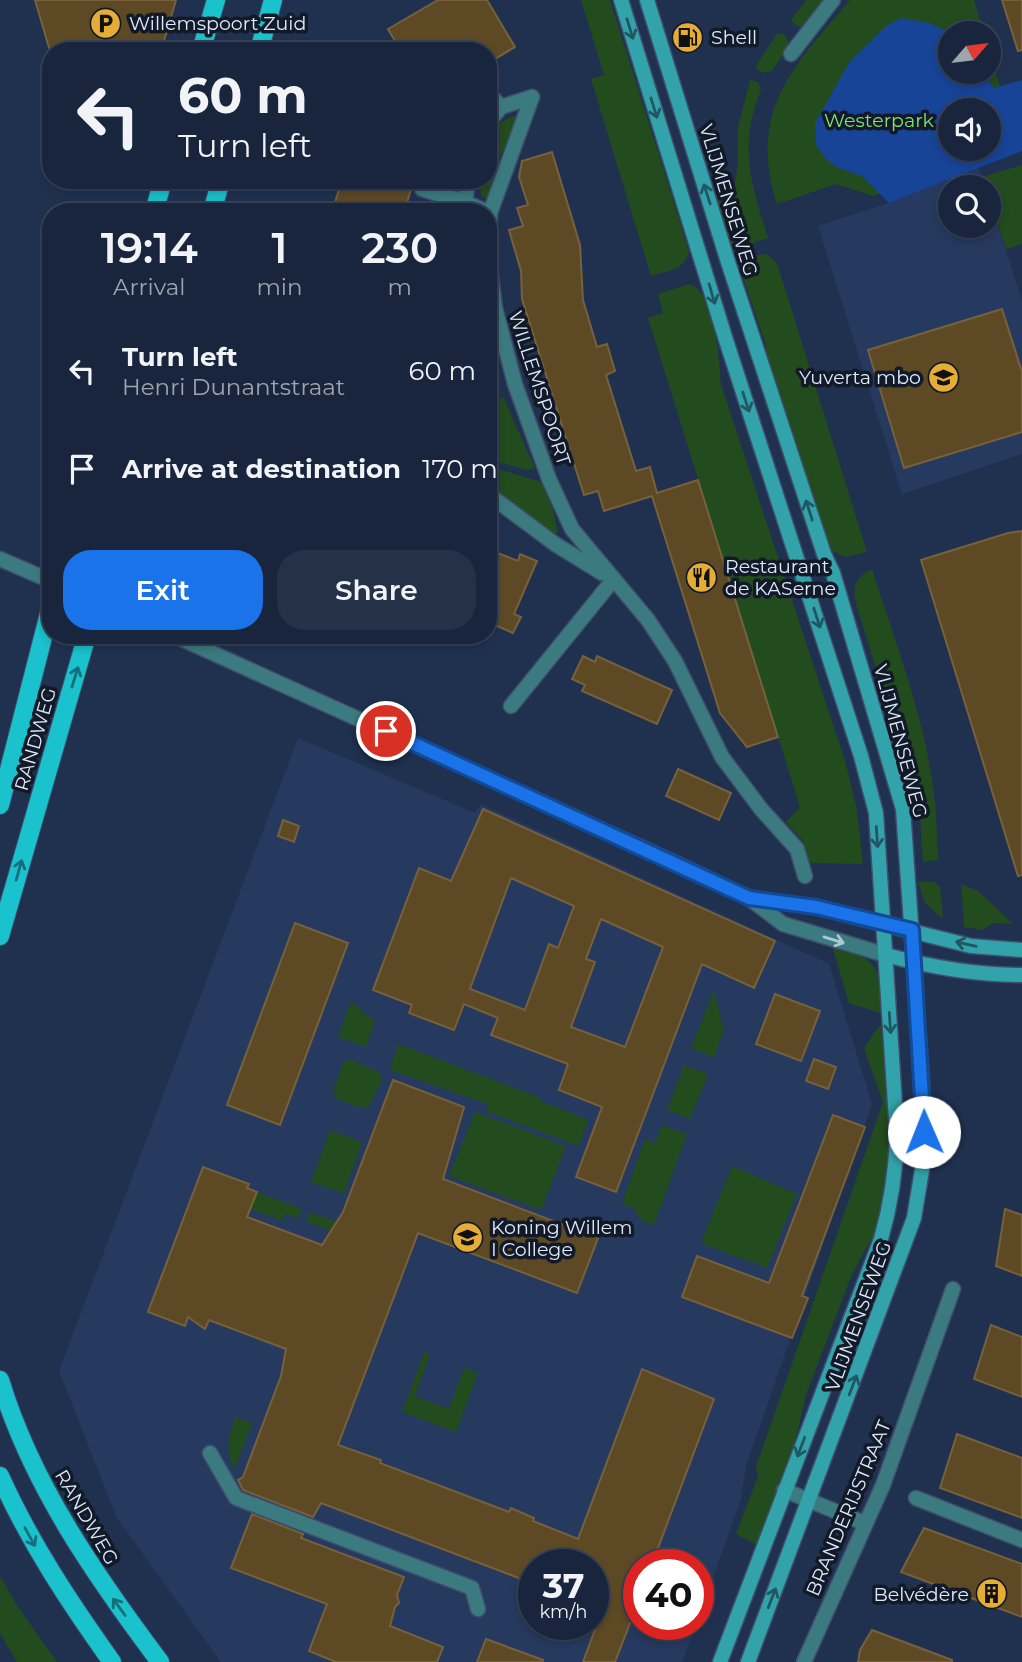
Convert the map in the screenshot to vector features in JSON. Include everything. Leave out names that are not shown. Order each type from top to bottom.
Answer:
[{"type":"main road","points":[[204,42],[216,0]]},
{"type":"main road","points":[[261,42],[273,0]]},
{"type":"main road","name":"RANDWEG","points":[[0,805],[42,641]]},
{"type":"main road","name":"RANDWEG","points":[[0,936],[84,644]]},
{"type":"main road","name":"RANDWEG","points":[[0,1380],[38,1475],[63,1522],[95,1574],[160,1662]]},
{"type":"main road","points":[[0,1476],[32,1541],[112,1662]]},
{"type":"street","name":"VLIJMENSEWEG","points":[[621,0],[725,337],[861,756],[876,813],[897,1135],[892,1201],[881,1239],[720,1662]]},
{"type":"street","name":"VLIJMENSEWEG","points":[[648,0],[727,259],[824,554],[834,573],[903,809],[923,1107],[922,1170],[919,1196],[908,1237],[748,1662]]},
{"type":"street","points":[[791,54],[833,0]]},
{"type":"street","name":"WILLEMSPOORT","points":[[492,203],[532,97],[501,107]]},
{"type":"street","points":[[497,102],[501,107],[497,112]]},
{"type":"street","points":[[422,189],[454,203]]},
{"type":"street","name":"WILLEMSPOORT","points":[[497,318],[515,384],[549,480],[572,528],[655,630],[675,661],[722,757],[761,810],[796,849],[805,876]]},
{"type":"street","name":"WILLEMSPOORT","points":[[497,501],[555,544],[613,580]]},
{"type":"street","points":[[555,544],[572,528]]},
{"type":"street","points":[[1,559],[42,577]]},
{"type":"street","points":[[511,706],[613,580]]},
{"type":"street","points":[[193,644],[749,898],[783,924],[914,963],[978,973],[1022,975]]},
{"type":"street","points":[[749,898],[816,907],[971,946],[1022,950]]},
{"type":"street","name":"BRANDERIJSTRAAT","points":[[804,1662],[864,1522],[883,1485],[953,1289]]},
{"type":"street","points":[[210,1453],[236,1498],[472,1588],[478,1609]]},
{"type":"street","points":[[785,1490],[864,1522]]},
{"type":"street","points":[[916,1498],[1022,1540]]},
{"type":"shaded area","name":"Yuverta mbo","points":[[978,168],[981,175],[960,175]]},
{"type":"shaded area","name":"Yuverta mbo","points":[[938,184],[938,238],[1001,238],[1001,235],[1022,301],[1022,454],[902,494],[818,226]]},
{"type":"shaded area","name":"Koning Willem I College","points":[[298,738],[475,813],[481,804],[829,964],[872,1104],[746,1466],[741,1499],[714,1575],[714,1549],[623,1549],[623,1640],[691,1640],[682,1662],[221,1662],[117,1518],[59,1371]]},
{"type":"green space","points":[[581,0],[610,0],[689,251],[680,266],[669,271],[651,276],[591,79],[604,75]]},
{"type":"green space","points":[[806,0],[826,0],[809,22],[801,27],[791,20]]},
{"type":"green space","name":"Westerpark","points":[[850,0],[974,0],[980,21],[938,21],[938,84],[963,84],[978,98],[938,98],[938,161],[966,161],[873,196],[836,184],[777,204],[769,171],[768,142],[772,116],[781,92],[810,47]]},
{"type":"green space","points":[[783,33],[790,44],[772,71],[764,73],[758,70],[756,66],[777,34]]},
{"type":"green space","points":[[750,80],[758,82],[761,90],[750,129],[749,147],[752,182],[768,238],[730,251],[715,198],[717,194],[733,195],[738,164],[738,127]]},
{"type":"green space","points":[[513,116],[517,117],[497,163],[497,124]]},
{"type":"green space","name":"Westerpark","points":[[1001,120],[1022,140],[1001,148]]},
{"type":"green space","points":[[1022,165],[1022,244],[1006,249],[1001,234],[1001,175],[989,175]]},
{"type":"green space","points":[[480,189],[490,189],[488,197],[481,196]]},
{"type":"green space","points":[[763,254],[777,263],[867,552],[845,557],[829,549],[767,366],[766,345],[740,268],[746,259]]},
{"type":"green space","points":[[689,284],[698,289],[710,312],[721,384],[845,761],[857,810],[863,864],[810,863],[803,841],[786,822],[800,807],[648,318],[663,313],[658,294]]},
{"type":"green space","points":[[503,397],[535,468],[527,470],[497,462],[497,400]]},
{"type":"green space","points":[[497,469],[541,482],[552,506],[558,533],[552,533],[497,493]]},
{"type":"green space","points":[[872,569],[909,681],[924,738],[935,804],[938,860],[923,862],[917,768],[899,709],[890,712],[856,604],[856,583]]},
{"type":"green space","points":[[918,882],[934,882],[940,887],[943,919],[925,903]]},
{"type":"green space","points":[[961,884],[978,891],[1013,924],[993,923],[982,930],[964,927]]},
{"type":"green space","points":[[832,946],[859,955],[874,967],[880,985],[883,1014],[849,1003]]},
{"type":"green space","points":[[714,990],[724,1030],[714,1057],[691,1048]]},
{"type":"green space","points":[[351,1001],[375,1022],[366,1047],[338,1037]]},
{"type":"green space","points":[[884,1024],[890,1137],[885,1201],[877,1229],[852,1274],[806,1395],[790,1462],[758,1546],[736,1534],[758,1476],[756,1467],[883,1102],[864,1048],[880,1025]]},
{"type":"green space","points":[[398,1044],[541,1098],[540,1101],[588,1120],[579,1146],[486,1111],[488,1104],[390,1070]]},
{"type":"green space","points":[[350,1059],[379,1072],[382,1079],[370,1105],[363,1109],[337,1099],[333,1091],[343,1063]]},
{"type":"green space","points":[[684,1065],[708,1074],[690,1119],[667,1110]]},
{"type":"green space","points":[[475,1112],[566,1146],[541,1210],[449,1176]]},
{"type":"green space","points":[[662,1125],[687,1134],[654,1225],[640,1219],[634,1208],[622,1204],[645,1139],[655,1143]]},
{"type":"green space","points":[[330,1130],[362,1142],[344,1194],[311,1182]]},
{"type":"green space","points":[[732,1166],[797,1194],[767,1268],[701,1243]]},
{"type":"green space","points":[[257,1192],[302,1209],[298,1218],[285,1214],[282,1221],[250,1208]]},
{"type":"green space","points":[[310,1212],[357,1229],[348,1237],[307,1222]]},
{"type":"green space","points":[[424,1353],[430,1355],[415,1396],[449,1409],[464,1368],[478,1373],[456,1432],[402,1412]]},
{"type":"green space","points":[[236,1417],[252,1423],[234,1471],[229,1444]]},
{"type":"green space","points":[[0,1576],[18,1607],[57,1662],[17,1662],[0,1633]]},
{"type":"water","name":"Westerpark","points":[[902,18],[938,27],[938,84],[991,84],[994,88],[1022,80],[1022,151],[1001,159],[1001,98],[938,98],[938,161],[996,161],[961,175],[938,175],[938,184],[889,203],[862,176],[838,168],[826,159],[816,145],[815,123],[850,61],[886,26]]},
{"type":"building","name":"Willemspoort Zuid","points":[[35,0],[176,0],[164,42],[47,42]]},
{"type":"building","points":[[438,0],[487,0],[515,47],[497,58],[497,42],[396,42],[388,29]]},
{"type":"building","points":[[1002,0],[1022,0],[1022,50],[1018,51]]},
{"type":"building","points":[[552,152],[580,245],[583,300],[597,347],[607,344],[615,371],[606,375],[636,471],[650,467],[657,493],[698,480],[778,737],[747,747],[720,713],[652,496],[604,511],[598,491],[584,495],[522,299],[521,271],[509,230],[523,226],[517,208],[528,205],[519,177],[522,161]]},
{"type":"building","points":[[339,189],[411,189],[407,203],[335,203]]},
{"type":"building","points":[[1002,309],[1022,372],[1022,432],[904,468],[868,350]]},
{"type":"building","points":[[1022,531],[1022,875],[1018,876],[921,560]]},
{"type":"building","points":[[497,553],[518,561],[520,554],[537,561],[514,614],[521,617],[513,633],[497,626]]},
{"type":"building","points":[[583,656],[595,662],[597,656],[672,690],[657,724],[582,691],[585,685],[572,679]]},
{"type":"building","points":[[678,769],[731,793],[719,820],[666,796]]},
{"type":"building","points":[[483,809],[775,941],[754,988],[702,964],[616,1192],[576,1177],[602,1107],[559,1090],[568,1064],[491,1035],[498,1018],[464,1004],[454,1030],[409,1013],[412,1005],[373,990],[419,868],[451,881]],"holes":[[[511,878],[574,906],[558,948],[549,944],[525,1010],[470,989]],[[601,919],[663,947],[625,1047],[571,1027],[595,962],[586,959]]]},
{"type":"building","points":[[283,820],[299,826],[294,842],[278,836]]},
{"type":"building","points":[[295,923],[348,943],[280,1125],[227,1105]]},
{"type":"building","points":[[775,994],[820,1011],[801,1061],[756,1044]]},
{"type":"building","points":[[814,1059],[836,1067],[828,1089],[806,1081]]},
{"type":"building","points":[[393,1080],[464,1107],[443,1179],[598,1238],[577,1293],[418,1233],[338,1445],[509,1512],[511,1508],[534,1518],[533,1521],[578,1539],[642,1369],[714,1399],[658,1549],[623,1549],[624,1640],[615,1662],[583,1662],[591,1640],[609,1640],[609,1549],[518,1549],[518,1578],[321,1503],[313,1517],[243,1490],[238,1480],[243,1477],[281,1376],[286,1349],[209,1320],[205,1329],[188,1317],[185,1326],[148,1312],[203,1167],[249,1184],[247,1188],[257,1192],[247,1217],[322,1245],[343,1212]]},
{"type":"building","points":[[833,1115],[865,1127],[802,1296],[808,1298],[792,1338],[682,1297],[697,1256],[769,1283]]},
{"type":"building","points":[[1005,1209],[1022,1215],[1022,1276],[996,1266]]},
{"type":"building","points":[[991,1325],[1022,1337],[1022,1397],[974,1379]]},
{"type":"building","points":[[957,1434],[1022,1458],[1022,1518],[940,1488]]},
{"type":"building","points":[[252,1514],[303,1534],[301,1538],[404,1577],[397,1595],[399,1603],[395,1607],[390,1626],[443,1647],[437,1662],[336,1662],[309,1651],[327,1604],[231,1568]]},
{"type":"building","name":"Belvédère","points":[[924,1528],[1022,1564],[1022,1617],[901,1572]]},
{"type":"building","name":"Belvédère","points":[[872,1630],[952,1662],[858,1662],[860,1650]]},
{"type":"building","points":[[486,1639],[543,1660],[543,1662],[477,1662]]},
{"type":"place","name":"Willemspoort Zuid","points":[[106,23]]},
{"type":"place","name":"Shell","points":[[688,37]]},
{"type":"place","name":"Yuverta mbo","points":[[944,377]]},
{"type":"place","name":"Restaurant de KASerne","points":[[702,577]]},
{"type":"place","name":"Koning Willem I College","points":[[468,1238]]},
{"type":"place","name":"Belvédère","points":[[992,1594]]},
{"type":"route","points":[[386,731],[749,898],[816,907],[912,930],[924,1132]]}]
